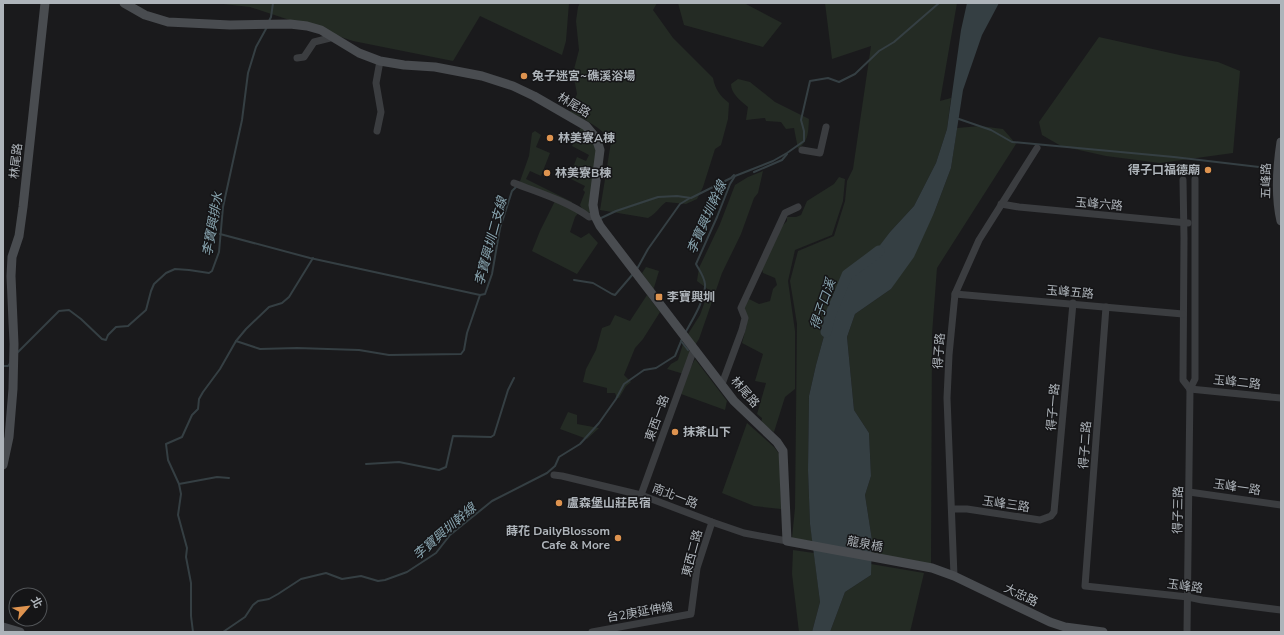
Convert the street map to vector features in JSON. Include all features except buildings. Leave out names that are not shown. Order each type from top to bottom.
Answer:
[{"type":"street","name":"林尾路","points":[[3,464],[9,436],[13,389],[14,344],[11,276],[12,257],[19,236],[23,208],[45,3]]},
{"type":"street","name":"林尾路","points":[[124,3],[145,15],[168,22],[230,25],[290,24],[307,26],[321,30],[359,53],[380,61],[404,66],[435,67],[482,76],[513,86],[534,96],[586,126],[596,138],[600,150],[593,205],[595,216],[600,226],[613,245],[734,401],[777,442],[783,451],[790,542]]},
{"type":"street","points":[[297,58],[304,57],[314,42],[334,37]]},
{"type":"street","points":[[377,131],[381,112],[376,83],[380,61]]},
{"type":"street","points":[[802,150],[820,154],[826,127]]},
{"type":"street","name":"五峰路","points":[[1281,142],[1278,165],[1278,208],[1281,221]]},
{"type":"street","name":"得子路","points":[[954,576],[947,398],[949,355],[955,294],[979,240],[1036,148]]},
{"type":"street","points":[[1183,180],[1183,380],[1190,389],[1195,379],[1195,179]]},
{"type":"street","points":[[514,183],[557,200],[589,217],[595,216]]},
{"type":"street","name":"玉峰六路","points":[[1001,204],[1027,208],[1194,224]]},
{"type":"street","points":[[722,384],[742,330],[744,318],[741,308],[785,213],[798,208]]},
{"type":"street","name":"玉峰五路","points":[[955,294],[1073,303],[1183,314]]},
{"type":"street","name":"得子一路","points":[[1054,512],[1073,303]]},
{"type":"street","name":"得子二路","points":[[1085,586],[1106,307]]},
{"type":"street","name":"東西一路","points":[[641,495],[694,349]]},
{"type":"street","name":"玉峰二路","points":[[1190,389],[1281,398]]},
{"type":"street","name":"得子三路","points":[[1187,632],[1190,389]]},
{"type":"street","name":"南北一路","points":[[554,475],[641,495],[712,522],[744,532],[790,542]]},
{"type":"street","name":"玉峰一路","points":[[1189,492],[1281,505]]},
{"type":"street","name":"玉峰三路","points":[[952,509],[967,509],[1040,520],[1051,516],[1054,512]]},
{"type":"street","name":"東西二路","points":[[692,614],[697,568],[712,522]]},
{"type":"street","name":"龍泉橋","points":[[790,542],[932,568]]},
{"type":"street","name":"大忠路","points":[[932,568],[954,576],[1050,622],[1065,627],[1103,632]]},
{"type":"street","name":"玉峰路","points":[[1085,586],[1188,597],[1281,610]]},
{"type":"street","name":"台2庚延伸線","points":[[592,632],[692,614]]},
{"type":"street","points":[[3,627],[20,632]]},
{"type":"shaded area","points":[[214,3],[569,3],[566,41],[562,55],[480,16],[453,61],[353,41],[250,7]]},
{"type":"shaded area","points":[[580,3],[657,3],[653,10],[673,38],[713,78],[718,92],[729,103],[728,119],[721,145],[715,149],[703,187],[697,199],[686,204],[666,202],[648,218],[600,210],[611,142],[598,128],[570,112],[577,94],[573,73],[579,50],[576,21]]},
{"type":"shaded area","points":[[678,3],[744,3],[782,23],[763,47],[684,25]]},
{"type":"shaded area","points":[[825,3],[957,3],[940,101],[951,98],[947,129],[936,163],[914,206],[890,232],[830,314],[816,365],[809,396],[808,470],[810,524],[813,543],[792,538],[795,508],[797,324],[790,281],[798,251],[834,236],[845,201],[847,181],[853,169],[871,46],[832,59]]},
{"type":"shaded area","points":[[967,3],[999,3],[982,35],[963,90],[951,168],[934,213],[914,257],[891,289],[855,314],[847,337],[854,410],[869,433],[871,476],[865,495],[872,540],[871,575],[845,592],[830,632],[812,632],[820,602],[810,524],[808,470],[809,396],[816,365],[830,314],[846,282],[874,253],[890,232],[914,206],[936,163],[947,129],[961,30]]},
{"type":"shaded area","points":[[1099,37],[1218,62],[1240,71],[1233,153],[1160,163],[1106,156],[1061,146],[1042,135],[1039,122]]},
{"type":"shaded area","points":[[738,79],[750,82],[775,102],[809,119],[808,132],[802,146],[798,149],[794,128],[786,129],[781,122],[766,121],[765,118],[746,120],[748,107],[737,97],[731,88],[731,84]]},
{"type":"shaded area","points":[[980,126],[1003,129],[1016,144],[937,268],[932,334],[931,566],[871,554],[872,540],[865,495],[871,476],[869,433],[854,410],[847,337],[855,314],[891,289],[934,213],[951,168],[957,128]]},
{"type":"shaded area","points":[[581,127],[588,131],[599,151],[591,213],[584,211],[580,205],[585,192],[583,190],[585,186],[569,178],[577,157],[586,161],[589,155],[572,146]]},
{"type":"shaded area","points":[[535,131],[541,135],[536,147],[550,153],[541,176],[530,171],[526,179],[572,202],[571,205],[519,184],[529,156],[532,133]]},
{"type":"shaded area","points":[[763,171],[758,193],[754,198],[741,234],[722,273],[699,339],[695,345],[688,334],[700,315],[709,290],[697,281],[699,268],[720,224],[735,185],[748,177]]},
{"type":"shaded area","points":[[839,177],[845,179],[843,201],[832,235],[795,250],[788,281],[795,331],[795,389],[785,397],[774,432],[761,424],[762,418],[757,414],[766,383],[755,381],[763,354],[742,343],[747,324],[744,308],[749,299],[759,304],[770,301],[773,289],[777,285],[775,278],[763,273],[762,269],[782,226],[787,221],[787,217],[796,217],[801,215],[807,201],[834,184]]},
{"type":"shaded area","points":[[555,201],[579,212],[575,217],[570,232],[581,238],[589,233],[598,243],[577,274],[532,251]]},
{"type":"shaded area","points":[[646,267],[659,271],[653,291],[642,273]]},
{"type":"shaded area","points":[[647,295],[660,312],[643,339],[635,348],[624,375],[631,382],[626,386],[619,398],[617,398],[615,393],[607,393],[607,388],[583,382],[586,369],[596,350],[602,328],[610,325],[615,315],[630,321]]},
{"type":"shaded area","points":[[683,344],[691,353],[684,374],[667,369],[671,364],[678,360]]},
{"type":"shaded area","points":[[695,359],[727,401],[725,410],[681,394],[687,375]]},
{"type":"shaded area","points":[[568,412],[577,415],[577,424],[599,428],[587,439],[560,429]]},
{"type":"shaded area","points":[[747,423],[774,447],[780,455],[781,509],[754,506],[722,493]]},
{"type":"shaded area","points":[[793,550],[814,553],[820,602],[812,632],[799,632],[792,574]]},
{"type":"shaded area","points":[[871,564],[924,573],[910,632],[830,632],[845,592],[871,575]]},
{"type":"waterway","name":"李寶興排水","points":[[269,21],[273,3]]},
{"type":"waterway","name":"李寶興圳幹線","points":[[685,333],[698,309],[705,290],[704,278],[696,264],[730,184],[735,176],[773,161],[804,141],[804,131],[801,120],[810,81],[828,78],[839,82],[855,74],[879,51],[894,42],[939,3]]},
{"type":"waterway","name":"李寶興排水","points":[[17,353],[59,311],[69,310],[102,339],[106,340],[108,335],[116,327],[128,326],[146,310],[154,284],[166,273],[175,269],[209,273],[212,271],[219,252],[223,207],[242,120],[248,73],[256,47],[267,27]]},
{"type":"waterway","points":[[956,118],[991,130],[1012,142],[1174,157],[1259,167]]},
{"type":"waterway","name":"李寶興圳幹線","points":[[754,172],[782,160],[787,154]]},
{"type":"waterway","name":"李寶興圳二支線","points":[[599,219],[616,211],[658,197],[677,196],[691,198],[731,178],[734,175]]},
{"type":"waterway","name":"李寶興圳二支線","points":[[220,234],[310,258],[480,295],[485,294],[492,274],[500,228],[512,191],[516,187]]},
{"type":"waterway","points":[[637,269],[648,249],[680,204],[690,198]]},
{"type":"waterway","name":"得子口溪","points":[[826,332],[830,316],[847,275],[879,251]]},
{"type":"waterway","points":[[236,341],[269,307],[282,303],[289,297],[313,258]]},
{"type":"waterway","points":[[574,280],[593,283],[615,295],[633,274]]},
{"type":"waterway","points":[[193,632],[191,616],[191,583],[186,557],[187,548],[178,515],[181,494],[179,484],[168,460],[166,444],[182,437],[192,415],[198,409],[199,399],[220,369],[236,341],[260,349],[297,348],[359,350],[389,355],[461,354],[464,350],[467,333],[480,295]]},
{"type":"waterway","name":"李寶興圳幹線","points":[[223,632],[245,617],[253,605],[258,601],[269,599],[301,579],[326,573],[342,579],[361,576],[378,581],[407,572],[436,553],[450,535],[492,501],[547,473],[555,466],[559,457],[580,444],[599,423],[616,399],[624,384],[644,370],[656,368],[675,356],[682,339]]},
{"type":"waterway","points":[[681,341],[688,350]]},
{"type":"waterway","name":"李寶興排水","points":[[3,366],[8,366],[11,362]]},
{"type":"waterway","points":[[366,464],[399,462],[439,470],[446,467],[453,436],[491,437],[494,435],[508,390],[514,378]]},
{"type":"waterway","points":[[179,484],[217,477],[229,478]]},
{"type":"place","name":"兔子迷宮~礁溪浴場","points":[[524,76]]},
{"type":"place","name":"林美寮A棟","points":[[550,138]]},
{"type":"place","name":"得子口福德廟","points":[[1208,170]]},
{"type":"place","name":"林美寮B棟","points":[[547,173]]},
{"type":"place","name":"李寶興圳","points":[[659,297]]},
{"type":"place","name":"抹茶山下","points":[[675,432]]},
{"type":"place","name":"盧森堡山莊民宿","points":[[559,503]]},
{"type":"place","name":"蒔花 DailyBlossom Cafe & More","points":[[618,538]]}]
